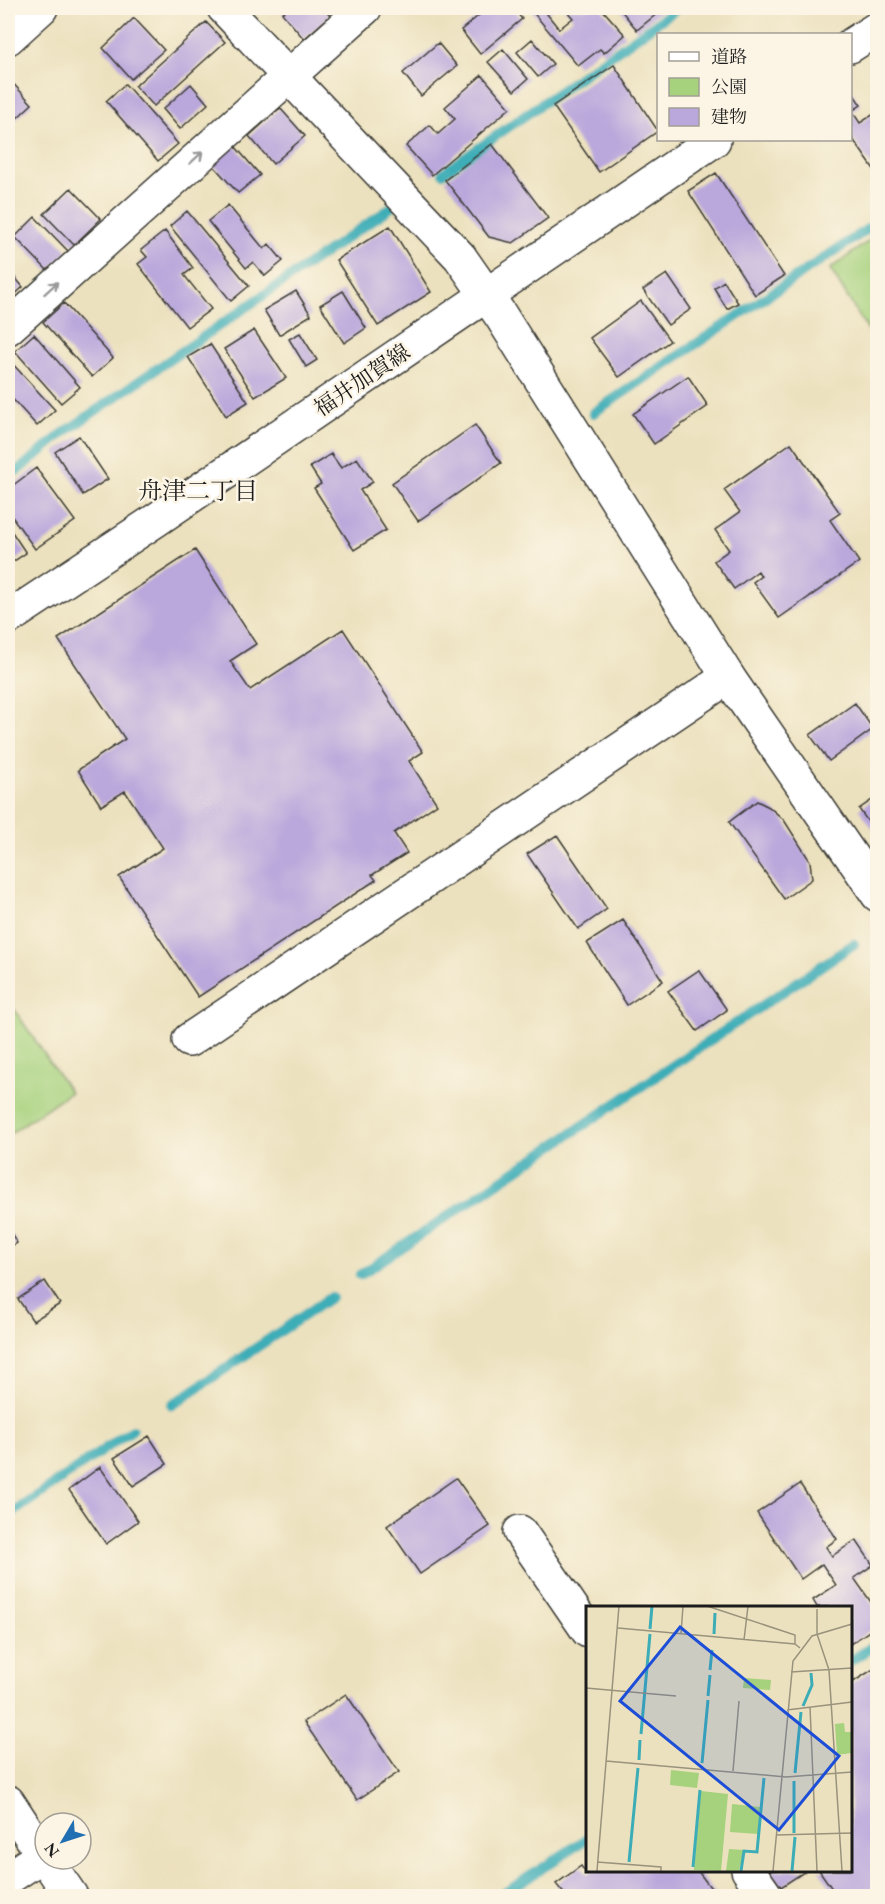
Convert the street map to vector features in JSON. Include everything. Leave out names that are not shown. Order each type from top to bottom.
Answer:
[{"type":"street","points":[[8,38],[41,8]]},
{"type":"street","points":[[224,8],[460,257],[728,677],[878,895]]},
{"type":"street","points":[[8,328],[365,8]]},
{"type":"street","points":[[852,45],[878,28]]},
{"type":"street","name":"福井加賀線","points":[[8,618],[156,520],[713,141]]},
{"type":"street","points":[[189,1041],[728,677]]},
{"type":"street","points":[[520,1532],[586,1628]]},
{"type":"street","points":[[8,1802],[33,1840]]},
{"type":"street","points":[[8,1878],[33,1863]]},
{"type":"street","points":[[54,1871],[71,1896]]},
{"type":"street","points":[[749,1871],[766,1896]]},
{"type":"green space","points":[[877,235],[877,345],[830,269]]},
{"type":"green space","points":[[8,1000],[70,1092],[8,1135]]},
{"type":"building","points":[[289,8],[323,8],[330,16],[304,39],[282,13]]},
{"type":"building","points":[[488,8],[513,8],[522,19],[480,54],[461,30]]},
{"type":"building","points":[[554,8],[547,14],[559,29],[573,18],[564,8],[601,8],[625,35],[604,53],[600,49],[578,66],[531,10]]},
{"type":"building","points":[[664,8],[637,30],[620,9]]},
{"type":"building","points":[[134,18],[164,50],[131,79],[103,48]]},
{"type":"building","points":[[206,22],[225,42],[154,106],[135,86]]},
{"type":"building","points":[[532,39],[553,64],[538,77],[517,52]]},
{"type":"building","points":[[438,43],[457,66],[421,96],[403,73]]},
{"type":"building","points":[[503,49],[528,79],[514,91],[488,62]]},
{"type":"building","points":[[614,65],[657,132],[599,172],[553,106]]},
{"type":"building","points":[[482,75],[510,108],[432,175],[406,146],[430,125],[438,134],[455,119],[445,107]]},
{"type":"building","points":[[8,78],[32,104],[15,120],[8,112]]},
{"type":"building","points":[[125,84],[178,144],[158,161],[106,101]]},
{"type":"building","points":[[191,84],[208,104],[180,129],[163,109]]},
{"type":"building","points":[[852,92],[861,105],[852,111]]},
{"type":"building","points":[[280,108],[305,136],[273,164],[249,136]]},
{"type":"building","points":[[852,111],[860,123],[874,114],[878,119],[878,175],[852,138]]},
{"type":"building","points":[[492,144],[548,218],[513,243],[489,237],[445,180]]},
{"type":"building","points":[[234,145],[260,175],[238,193],[212,164]]},
{"type":"building","points":[[716,173],[784,276],[755,295],[688,191]]},
{"type":"building","points":[[71,188],[101,219],[74,245],[44,214]]},
{"type":"building","points":[[228,205],[264,249],[269,244],[283,261],[265,276],[253,262],[246,268],[208,221]]},
{"type":"building","points":[[187,211],[249,286],[231,301],[170,226]]},
{"type":"building","points":[[35,217],[68,251],[48,271],[15,237]]},
{"type":"building","points":[[390,226],[431,292],[378,326],[336,260]]},
{"type":"building","points":[[165,231],[193,268],[184,275],[211,309],[187,327],[138,264],[147,257],[141,250]]},
{"type":"building","points":[[8,269],[23,287],[8,301]]},
{"type":"building","points":[[667,274],[691,309],[668,325],[643,290]]},
{"type":"building","points":[[724,281],[738,303],[727,309],[714,288]]},
{"type":"building","points":[[296,291],[311,315],[279,335],[264,310]]},
{"type":"building","points":[[343,291],[366,328],[344,343],[320,305]]},
{"type":"building","points":[[641,301],[670,341],[619,377],[590,338]]},
{"type":"building","points":[[64,303],[113,358],[92,377],[43,322]]},
{"type":"building","points":[[254,330],[286,378],[255,397],[224,349]]},
{"type":"building","points":[[300,333],[317,360],[306,367],[289,339]]},
{"type":"building","points":[[34,334],[80,387],[61,403],[15,351]]},
{"type":"building","points":[[210,344],[248,402],[226,416],[188,357]]},
{"type":"building","points":[[9,360],[55,410],[37,426],[8,394]]},
{"type":"building","points":[[688,376],[708,406],[654,444],[633,414]]},
{"type":"building","points":[[475,425],[501,463],[418,521],[392,483]]},
{"type":"building","points":[[79,436],[108,479],[83,495],[55,452]]},
{"type":"building","points":[[791,443],[840,513],[830,520],[859,562],[779,618],[753,582],[761,576],[758,571],[734,589],[714,561],[729,550],[715,530],[740,512],[724,490]]},
{"type":"building","points":[[331,454],[341,468],[357,458],[373,482],[360,490],[386,530],[354,550],[314,488],[321,484],[310,467]]},
{"type":"building","points":[[36,468],[75,521],[35,549],[8,511],[8,489]]},
{"type":"building","points":[[8,526],[26,553],[8,565]]},
{"type":"building","points":[[195,550],[256,644],[230,661],[250,690],[343,629],[423,752],[409,761],[437,804],[394,833],[407,853],[372,875],[376,880],[198,997],[119,877],[163,848],[125,791],[101,806],[78,770],[125,739],[58,639]]},
{"type":"building","points":[[855,703],[873,729],[829,761],[810,735]]},
{"type":"building","points":[[878,796],[878,836],[859,809]]},
{"type":"building","points":[[757,801],[769,807],[784,820],[810,861],[812,879],[784,899],[729,822]]},
{"type":"building","points":[[557,835],[607,909],[578,929],[527,854]]},
{"type":"building","points":[[623,920],[663,981],[627,1005],[587,943]]},
{"type":"building","points":[[699,970],[727,1010],[697,1031],[668,991]]},
{"type":"building","points":[[8,1228],[17,1243],[8,1249]]},
{"type":"building","points":[[45,1281],[60,1304],[33,1321],[18,1299]]},
{"type":"building","points":[[149,1436],[167,1464],[133,1486],[114,1458]]},
{"type":"building","points":[[100,1467],[138,1521],[106,1544],[69,1490]]},
{"type":"building","points":[[456,1478],[490,1526],[420,1574],[387,1526]]},
{"type":"building","points":[[800,1484],[837,1539],[826,1547],[832,1556],[856,1540],[873,1565],[854,1578],[878,1612],[878,1625],[852,1643],[852,1606],[816,1606],[813,1600],[836,1585],[822,1564],[801,1579],[757,1513]]},
{"type":"building","points":[[878,1666],[878,1896],[837,1896],[820,1871],[852,1871],[852,1683]]},
{"type":"building","points":[[346,1694],[399,1772],[357,1800],[304,1722]]},
{"type":"building","points":[[581,1866],[587,1874],[592,1871],[698,1871],[717,1896],[566,1896],[556,1884]]},
{"type":"building","points":[[770,1871],[805,1871],[781,1887]]},
{"type":"waterway","points":[[443,173],[678,8]]},
{"type":"waterway","points":[[8,476],[62,434],[399,202]]},
{"type":"waterway","points":[[593,413],[878,222]]},
{"type":"waterway","points":[[360,1275],[854,944]]},
{"type":"waterway","points":[[172,1405],[331,1297]]},
{"type":"waterway","points":[[8,1516],[132,1430]]},
{"type":"waterway","points":[[852,1660],[878,1643]]},
{"type":"waterway","points":[[500,1896],[586,1839]]},
{"type":"district","name":"舟津二丁目","points":[[198,490]]}]
